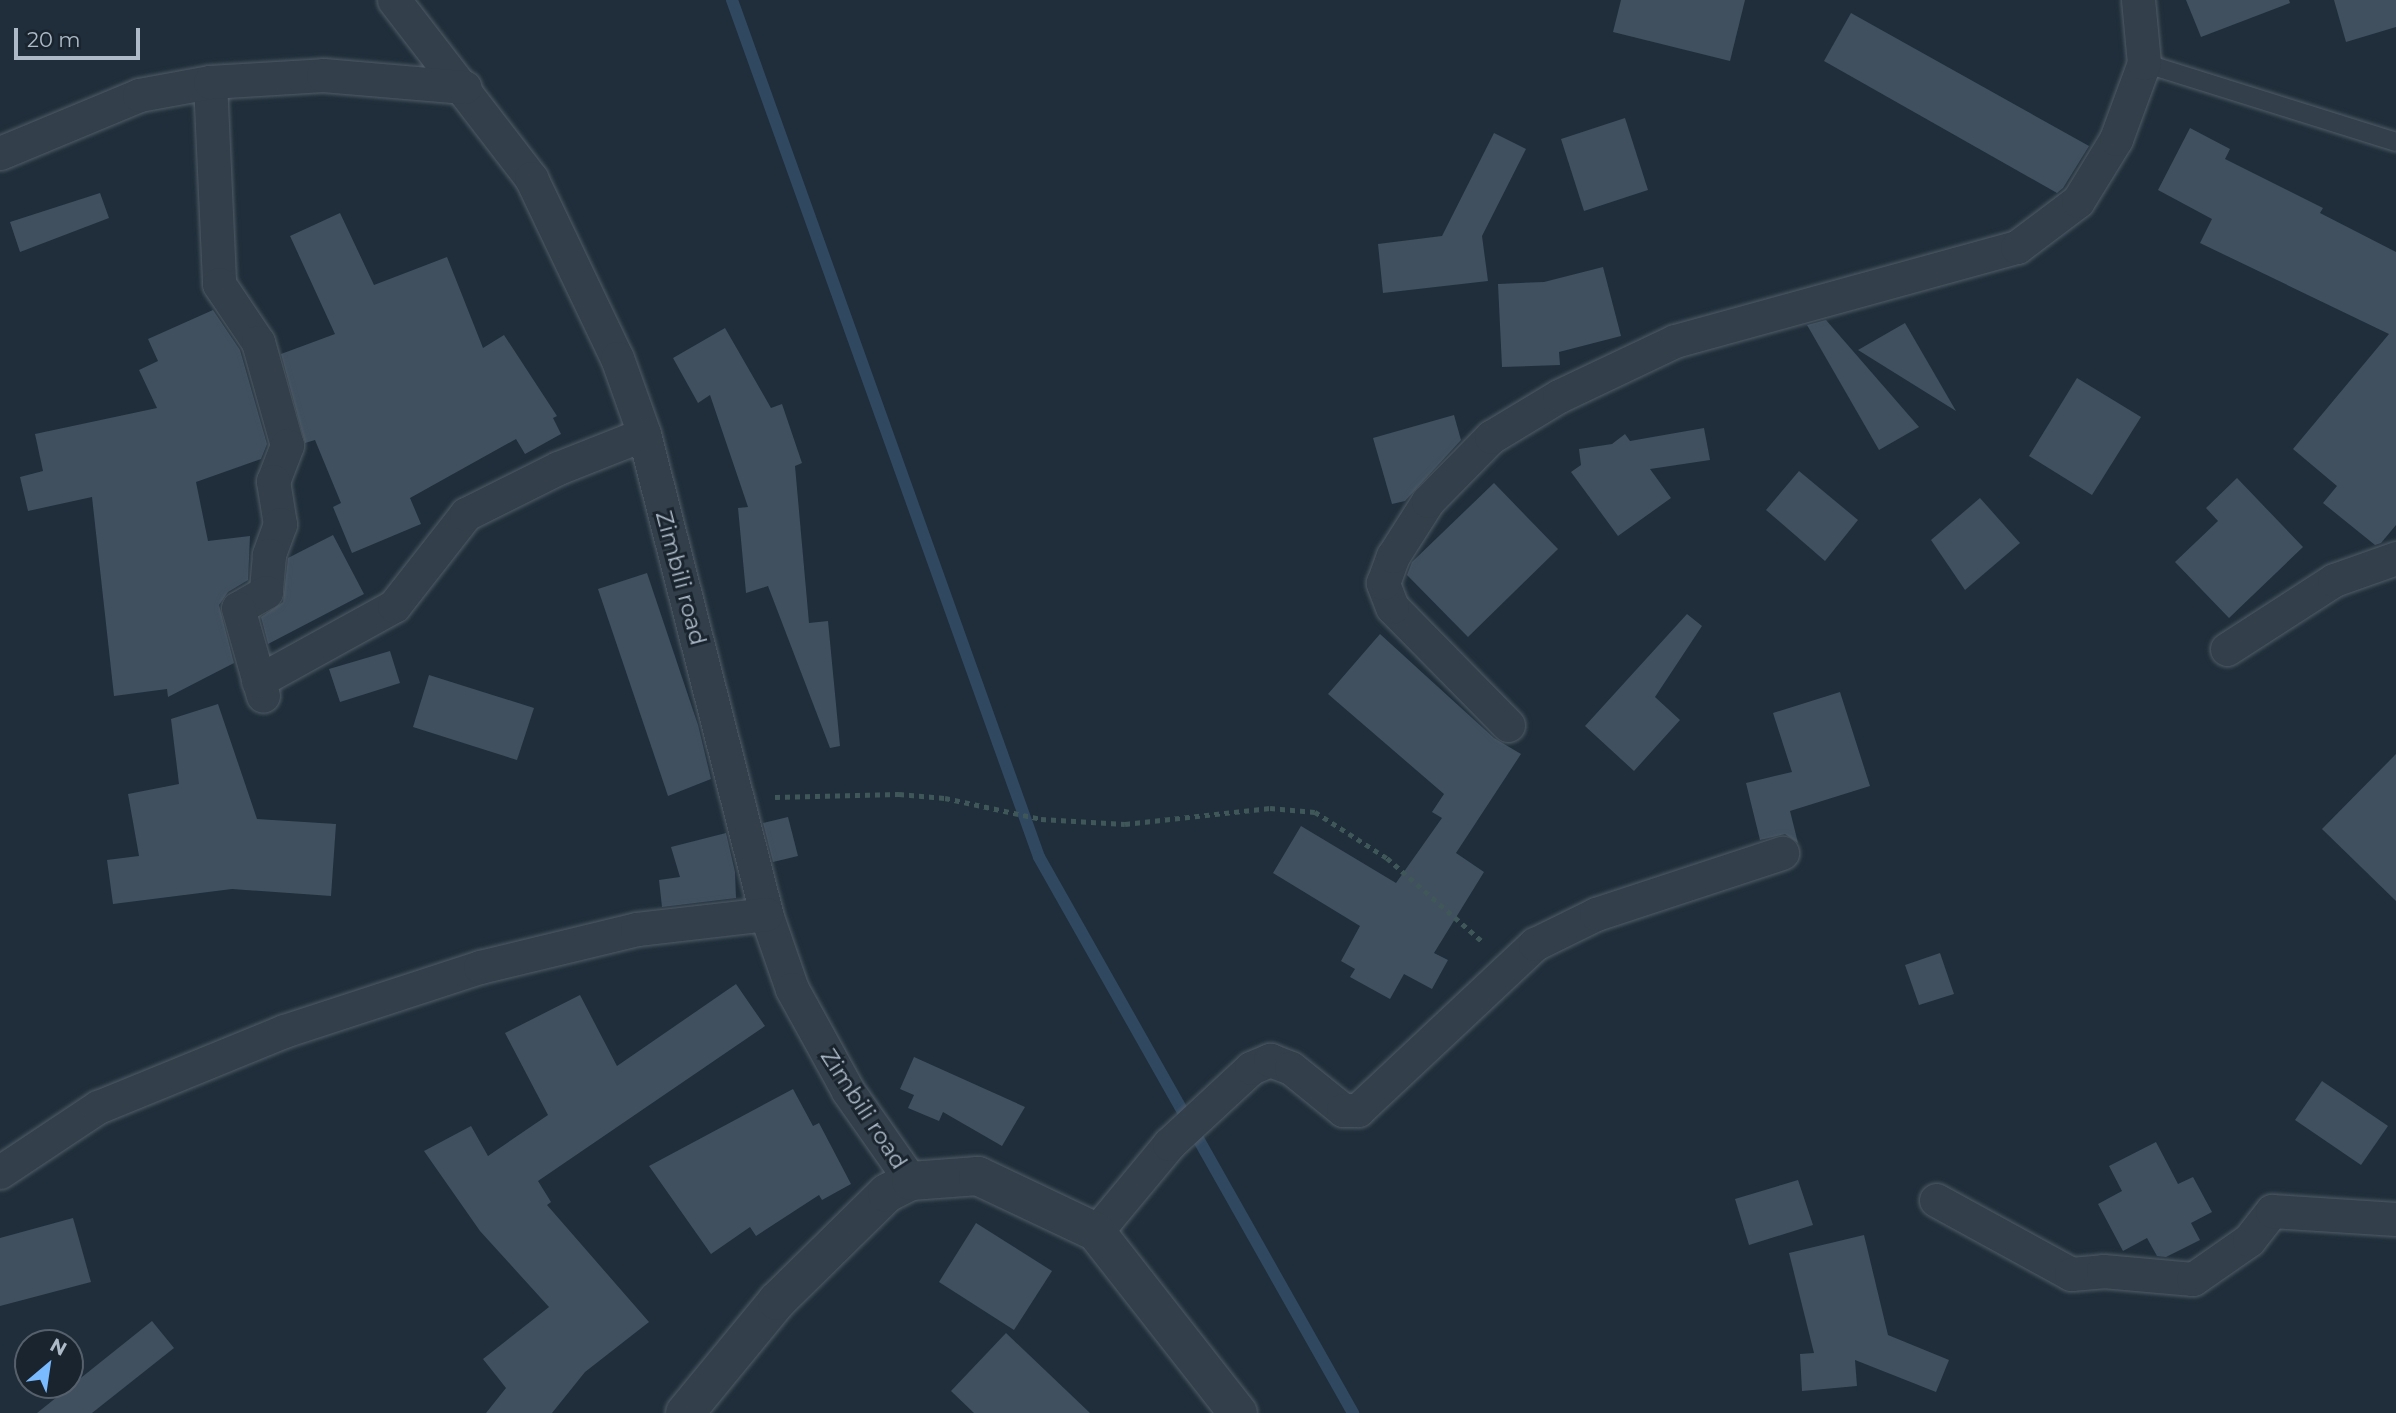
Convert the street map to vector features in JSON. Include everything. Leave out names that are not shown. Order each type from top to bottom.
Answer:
[{"type":"street","name":"Zimbili road","points":[[394,0],[464,87],[531,178],[586,286],[643,434],[739,798],[766,915],[804,1012],[848,1091],[911,1181]]},
{"type":"street","points":[[1508,725],[1392,607],[1382,583],[1393,556],[1428,501],[1491,437],[1559,396],[1675,341],[2017,247],[2078,201],[2116,139],[2144,64],[2138,0]]},
{"type":"street","points":[[0,153],[139,95],[210,82],[323,75],[464,87]]},
{"type":"street","points":[[210,82],[219,284],[258,342],[287,445],[273,481],[280,524],[269,555],[266,592],[239,608],[260,688],[394,606],[466,514],[558,468],[643,434]]},
{"type":"street","points":[[2227,649],[2334,580],[2396,558]]},
{"type":"street","points":[[1096,1232],[1169,1144],[1251,1068],[1270,1060],[1281,1064],[1343,1110],[1358,1110],[1509,965],[1535,944],[1596,914],[1782,853]]},
{"type":"street","points":[[0,1172],[98,1107],[297,1026],[480,967],[637,929],[766,915]]},
{"type":"street","points":[[685,1413],[777,1301],[830,1244],[887,1193],[911,1181],[978,1176],[1096,1232],[1238,1413]]},
{"type":"street","points":[[1936,1200],[2071,1275],[2103,1271],[2193,1279],[2249,1240],[2272,1211],[2396,1219]]},
{"type":"lane","points":[[2144,64],[2396,142]]},
{"type":"path","points":[[739,798],[899,794],[945,798],[1041,819],[1125,824],[1270,808],[1315,813],[1387,858],[1509,965]]},
{"type":"building","points":[[1621,0],[1745,0],[1730,61],[1613,32]]},
{"type":"building","points":[[2186,0],[2289,0],[2290,3],[2201,37]]},
{"type":"building","points":[[2334,0],[2396,0],[2396,27],[2346,42]]},
{"type":"building","points":[[1851,13],[2089,146],[2063,188],[2057,193],[1824,61]]},
{"type":"building","points":[[1625,118],[1648,190],[1584,211],[1561,139]]},
{"type":"building","points":[[2190,128],[2230,149],[2225,159],[2323,208],[2320,213],[2396,252],[2396,525],[2381,543],[2375,545],[2323,503],[2337,486],[2293,449],[2389,334],[2200,243],[2212,219],[2158,190]]},
{"type":"building","points":[[1494,133],[1526,149],[1482,236],[1488,281],[1383,293],[1378,244],[1442,236]]},
{"type":"building","points":[[100,193],[109,218],[20,252],[10,222]]},
{"type":"building","points":[[340,213],[374,285],[447,257],[483,348],[504,335],[557,416],[553,418],[561,434],[525,454],[516,439],[410,498],[421,524],[352,553],[333,507],[341,503],[315,440],[305,443],[281,354],[335,334],[290,236]]},
{"type":"building","points":[[1603,267],[1621,336],[1559,352],[1560,365],[1502,367],[1498,284],[1544,282]]},
{"type":"building","points":[[213,310],[240,350],[267,444],[261,459],[196,482],[208,541],[250,536],[248,580],[228,592],[219,605],[234,663],[168,697],[167,689],[114,696],[92,497],[28,511],[20,477],[43,471],[35,434],[157,408],[139,370],[158,361],[148,339]]},
{"type":"building","points":[[1826,320],[1919,427],[1879,450],[1807,325]]},
{"type":"building","points":[[1905,323],[1956,411],[1858,350]]},
{"type":"building","points":[[725,328],[771,408],[782,404],[802,463],[795,466],[809,623],[828,621],[840,746],[830,748],[768,586],[746,593],[738,508],[748,507],[710,395],[698,403],[673,358]]},
{"type":"building","points":[[2077,378],[2141,417],[2092,495],[2029,456]]},
{"type":"building","points":[[1454,415],[1461,440],[1405,501],[1392,504],[1373,438]]},
{"type":"building","points":[[1704,428],[1710,460],[1650,469],[1671,498],[1618,536],[1571,472],[1581,465],[1579,449],[1612,444],[1625,434],[1630,441]]},
{"type":"building","points":[[1799,471],[1858,520],[1825,561],[1766,510]]},
{"type":"building","points":[[2237,478],[2303,547],[2229,618],[2175,562],[2218,521],[2206,508]]},
{"type":"building","points":[[1494,483],[1558,549],[1468,637],[1407,575],[1412,562]]},
{"type":"building","points":[[1980,498],[2020,543],[1965,590],[1931,540]]},
{"type":"building","points":[[333,535],[364,594],[268,644],[261,617],[283,602],[288,558]]},
{"type":"building","points":[[647,573],[698,725],[711,779],[668,796],[598,589]]},
{"type":"building","points":[[1687,614],[1702,626],[1655,697],[1680,720],[1634,771],[1585,726]]},
{"type":"building","points":[[1380,634],[1494,738],[1521,754],[1456,853],[1484,872],[1434,953],[1448,960],[1432,989],[1404,974],[1390,999],[1350,977],[1355,969],[1341,961],[1360,926],[1273,873],[1301,826],[1396,883],[1442,818],[1432,812],[1444,794],[1328,694]]},
{"type":"building","points":[[390,651],[400,683],[340,702],[329,669]]},
{"type":"building","points":[[429,675],[534,708],[517,760],[413,727]]},
{"type":"building","points":[[1840,692],[1870,786],[1790,811],[1798,843],[1785,834],[1760,840],[1746,783],[1792,772],[1773,713]]},
{"type":"building","points":[[218,704],[257,819],[336,824],[331,896],[232,889],[113,904],[107,860],[139,856],[128,794],[179,784],[171,719]]},
{"type":"building","points":[[2396,754],[2396,901],[2322,829]]},
{"type":"building","points":[[788,817],[798,856],[773,862],[763,823]]},
{"type":"building","points":[[726,833],[735,872],[736,898],[662,907],[659,880],[680,877],[671,847]]},
{"type":"building","points":[[1940,953],[1954,994],[1919,1005],[1905,965]]},
{"type":"building","points":[[736,984],[765,1026],[538,1181],[551,1202],[547,1205],[649,1322],[585,1372],[552,1413],[486,1413],[506,1388],[483,1359],[549,1307],[480,1231],[424,1151],[471,1126],[488,1156],[548,1115],[505,1033],[580,995],[617,1066]]},
{"type":"building","points":[[914,1057],[1025,1107],[1002,1146],[943,1112],[939,1121],[908,1108],[914,1095],[900,1089]]},
{"type":"building","points":[[2322,1081],[2388,1126],[2361,1165],[2295,1120]]},
{"type":"building","points":[[793,1089],[813,1126],[819,1123],[851,1184],[822,1200],[819,1195],[756,1236],[750,1227],[711,1254],[649,1166]]},
{"type":"building","points":[[2156,1142],[2178,1184],[2193,1177],[2212,1212],[2191,1223],[2200,1240],[2166,1257],[2157,1256],[2147,1238],[2123,1251],[2098,1204],[2122,1191],[2109,1166]]},
{"type":"building","points":[[1798,1180],[1813,1225],[1749,1245],[1735,1199]]},
{"type":"building","points":[[73,1218],[91,1282],[0,1306],[0,1238]]},
{"type":"building","points":[[976,1223],[1052,1271],[1014,1330],[939,1282]]},
{"type":"building","points":[[1864,1235],[1888,1335],[1949,1360],[1936,1392],[1855,1360],[1857,1386],[1802,1391],[1800,1354],[1814,1353],[1789,1253]]},
{"type":"building","points":[[152,1321],[174,1348],[92,1413],[37,1413],[54,1399],[84,1399],[84,1375]]},
{"type":"building","points":[[1006,1333],[1090,1413],[974,1413],[951,1391]]},
{"type":"waterway","points":[[732,0],[1039,857],[1353,1413]]}]
